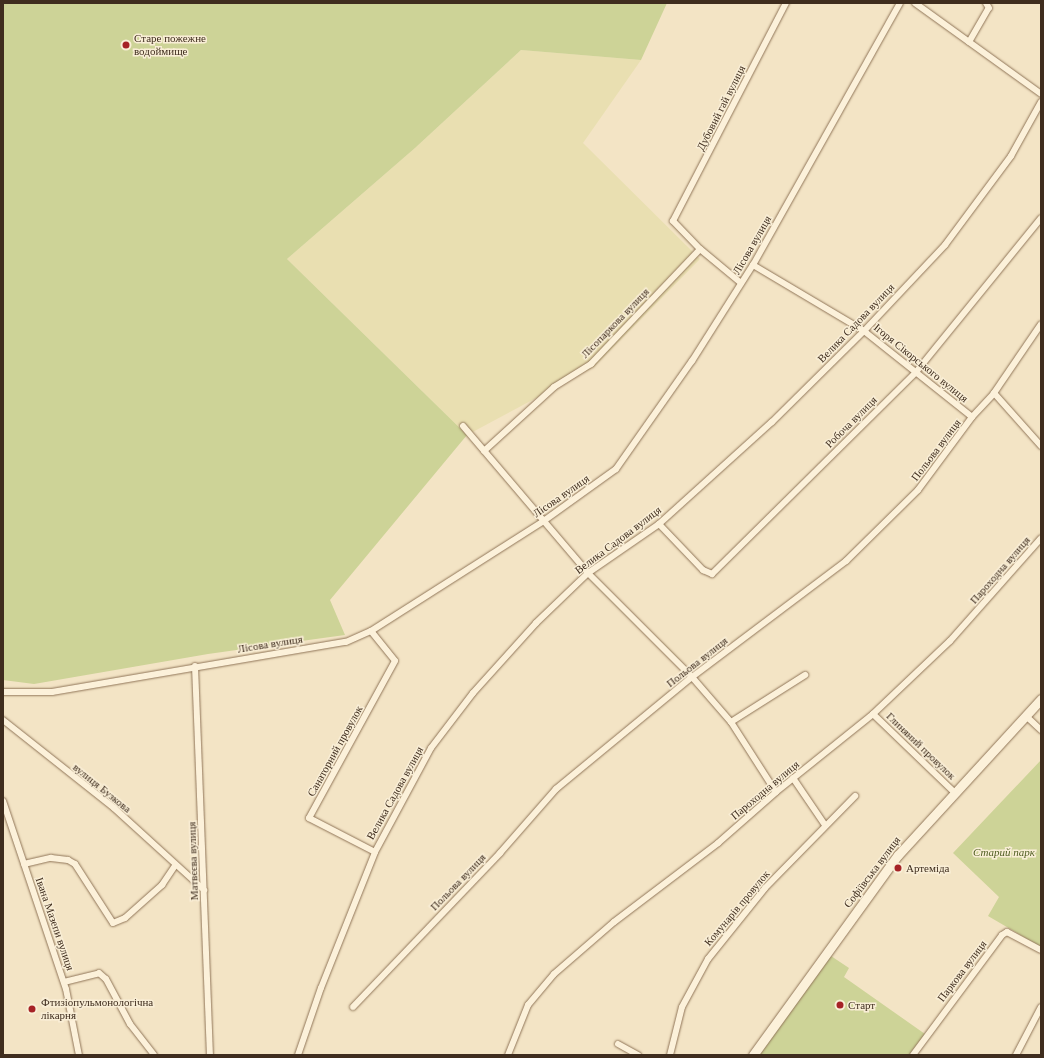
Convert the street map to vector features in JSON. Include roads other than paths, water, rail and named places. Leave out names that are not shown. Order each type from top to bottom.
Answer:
[{"type":"street","name":"Дубовий гай вулиця","points":[[700,250],[673,221],[786,3]]},
{"type":"street","name":"Лісова вулиця","points":[[3,692],[52,692],[195,666],[346,642],[371,631],[545,520],[616,469],[658,411],[753,265],[900,3]]},
{"type":"street","points":[[916,3],[1041,94]]},
{"type":"street","points":[[969,42],[989,8],[986,3]]},
{"type":"street","name":"Велика Садова вулиця","points":[[298,1055],[321,988],[375,852],[431,748],[468,699],[536,623],[588,573],[659,524],[772,422],[864,331],[945,245],[1012,156],[1041,102]]},
{"type":"street","name":"Робоча вулиця","points":[[659,524],[703,570],[712,574],[916,372],[1041,218]]},
{"type":"street","points":[[700,250],[742,283]]},
{"type":"street","name":"Лісопаркова вулиця","points":[[484,451],[554,387],[591,364],[700,250]]},
{"type":"street","name":"Ігоря Сікорського вулиця","points":[[753,265],[864,331],[972,417]]},
{"type":"street","name":"Польова вулиця","points":[[353,1007],[500,853],[556,790],[692,677],[846,561],[918,490],[972,417],[994,393],[1041,324]]},
{"type":"street","points":[[994,393],[1041,446]]},
{"type":"street","points":[[463,426],[545,520],[588,573],[692,677],[731,722],[776,792]]},
{"type":"street","name":"Пароходна вулиця","points":[[508,1055],[528,1005],[554,974],[614,922],[718,843],[776,792],[873,714],[950,641],[1041,538]]},
{"type":"street","name":"Санаторний провулок","points":[[371,631],[395,661],[309,818],[375,852]]},
{"type":"street","name":"Матвєєва вулиця","points":[[195,666],[210,1055]]},
{"type":"street","points":[[731,722],[805,675]]},
{"type":"street","name":"Софіївська вулиця","points":[[753,1055],[898,855],[1041,699]]},
{"type":"street","name":"Глиняний провулок","points":[[873,714],[955,793]]},
{"type":"street","points":[[1026,716],[1041,730]]},
{"type":"street","name":"вулиця Бузкова","points":[[3,720],[57,765],[114,808],[175,866],[204,890]]},
{"type":"street","points":[[793,778],[825,825]]},
{"type":"street","name":"Комунарів провулок","points":[[670,1055],[682,1007],[708,959],[765,888],[855,796]]},
{"type":"street","name":"Івана Мазепи вулиця","points":[[3,801],[64,982],[79,1055]]},
{"type":"street","points":[[24,864],[51,858],[68,860],[75,864],[113,923],[125,918],[162,885],[175,866]]},
{"type":"street","name":"Паркова вулиця","points":[[913,1055],[1002,935],[1007,932],[1041,950]]},
{"type":"street","points":[[64,982],[99,974],[103,976],[130,1024],[154,1055]]},
{"type":"street","points":[[1016,1055],[1041,1007]]},
{"type":"street","points":[[618,1044],[638,1055]]},
{"type":"place","name":"Старе пожежне водоймище","points":[[126,45]]},
{"type":"place","name":"Артеміда","points":[[898,868]]},
{"type":"place","name":"Старт","points":[[840,1005]]},
{"type":"place","name":"Фтизіопульмонологічна лікарня","points":[[32,1009]]},
{"type":"park label","name":"Старий парк","points":[[1004,852]]}]
